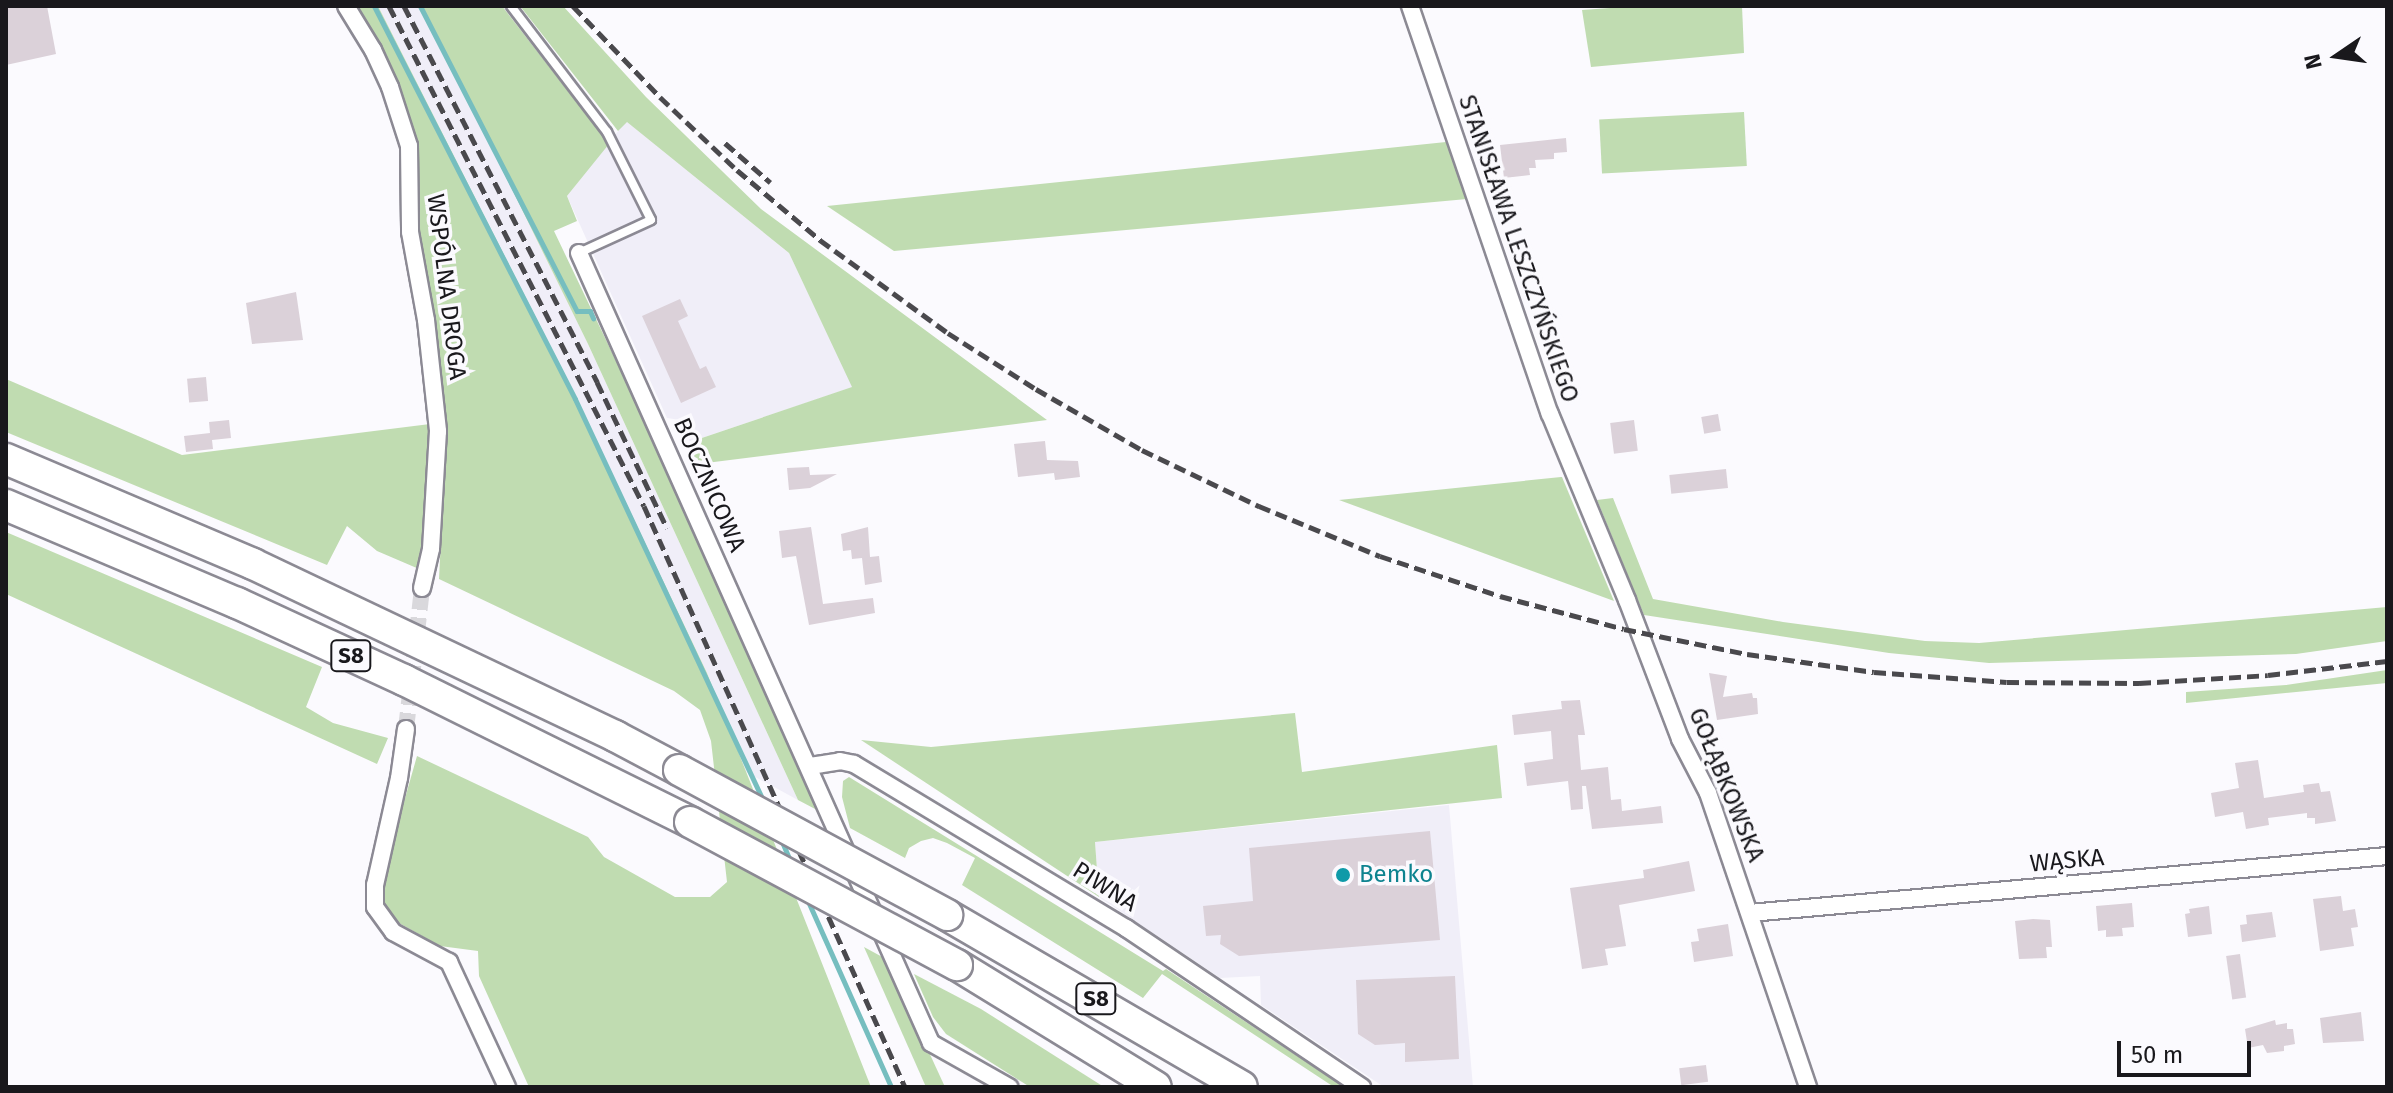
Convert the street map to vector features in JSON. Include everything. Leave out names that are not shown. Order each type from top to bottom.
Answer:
[{"type":"highway","name":"S8","points":[[6,459],[253,564],[587,723],[1064,980],[1242,1087]]},
{"type":"highway","name":"S8","points":[[6,505],[237,603],[404,680],[690,822],[957,965],[1156,1087]]},
{"type":"street","name":"WSPÓLNA DROGA","points":[[346,6],[373,50],[390,87],[409,146],[410,232],[426,320],[438,431],[431,549],[422,588]]},
{"type":"street","name":"STANISŁAWA LESZCZYŃSKIEGO","points":[[1410,6],[1550,414],[1588,506]]},
{"type":"street","name":"BOCZNICOWA","points":[[579,253],[931,1043],[1009,1087]]},
{"type":"street","name":"GOŁĄBKOWSKA","points":[[1588,506],[1680,739],[1708,793],[1808,1087]]},
{"type":"street","points":[[406,729],[399,778],[375,885],[375,907],[393,932],[449,962],[507,1087]]},
{"type":"street","name":"PIWNA","points":[[810,766],[824,762],[854,764],[1126,928],[1362,1087]]},
{"type":"street","name":"WĄSKA","points":[[1750,913],[2387,856]]},
{"type":"lane","name":"BOCZNICOWA","points":[[511,6],[607,132],[651,220],[579,253]]},
{"type":"shaded area","points":[[378,6],[422,6],[588,344],[798,800],[746,772],[707,673],[568,381]]},
{"type":"shaded area","points":[[626,121],[789,253],[853,387],[690,442],[680,420],[667,418],[567,196]]},
{"type":"shaded area","points":[[1449,805],[1473,1087],[1384,1087],[1261,1005],[1260,976],[1220,978],[1099,897],[1095,842]]},
{"type":"green space","points":[[353,6],[378,6],[568,381],[707,673],[871,1087],[529,1087],[479,976],[478,951],[440,946],[390,918],[382,900],[390,851],[417,756],[588,837],[604,857],[675,897],[710,897],[727,882],[711,741],[700,710],[674,691],[439,579],[443,499],[436,322],[416,237],[413,132],[386,54]]},
{"type":"green space","points":[[422,6],[502,6],[609,144],[567,196],[577,221],[554,231],[670,474],[814,795],[817,810],[798,800],[588,344]]},
{"type":"green space","points":[[520,6],[563,6],[646,97],[761,209],[1047,420],[690,465],[690,442],[852,387],[789,253],[627,122],[618,131]]},
{"type":"green space","points":[[1638,6],[1742,6],[1744,53],[1591,67],[1582,10]]},
{"type":"green space","points":[[1744,112],[1747,166],[1602,174],[1599,120]]},
{"type":"green space","points":[[1446,142],[1467,199],[894,251],[827,206]]},
{"type":"green space","points":[[6,379],[182,455],[430,424],[429,508],[419,569],[377,551],[347,526],[327,565],[6,432]]},
{"type":"green space","points":[[1561,477],[1614,601],[1339,500]]},
{"type":"green space","points":[[1613,498],[1653,599],[1783,622],[1925,641],[1979,643],[2387,607],[2387,641],[2296,654],[1989,663],[1889,653],[1644,615],[1597,500]]},
{"type":"green space","points":[[6,532],[322,667],[306,707],[333,723],[388,738],[377,764],[6,594]]},
{"type":"green space","points":[[2387,670],[2387,683],[2186,703],[2186,692],[2286,685]]},
{"type":"green space","points":[[1295,713],[1302,772],[1497,745],[1502,798],[1095,842],[1099,897],[861,740],[931,747]]},
{"type":"green space","points":[[849,777],[1163,971],[1166,969],[1344,1087],[1334,1087],[1162,974],[1143,998],[962,885],[975,858],[947,843],[933,838],[921,841],[909,848],[905,858],[850,828],[842,797],[843,781]]},
{"type":"green space","points":[[864,947],[886,959],[945,1087],[926,1087]]},
{"type":"green space","points":[[914,974],[981,1009],[1104,1087],[1030,1087],[946,1034],[933,1017]]},
{"type":"building","points":[[6,6],[47,6],[56,54],[6,65]]},
{"type":"building","points":[[1566,138],[1567,152],[1554,153],[1554,159],[1535,160],[1536,168],[1529,168],[1530,175],[1504,178],[1500,145]]},
{"type":"building","points":[[296,292],[303,340],[252,344],[246,303]]},
{"type":"building","points":[[680,299],[688,316],[678,321],[700,369],[706,366],[716,387],[681,403],[642,316]]},
{"type":"building","points":[[206,377],[208,401],[189,403],[187,379]]},
{"type":"building","points":[[1718,414],[1721,431],[1704,434],[1701,417]]},
{"type":"building","points":[[229,420],[231,438],[212,440],[213,449],[186,452],[184,436],[210,433],[209,422]]},
{"type":"building","points":[[1634,420],[1638,451],[1614,454],[1610,423]]},
{"type":"building","points":[[1045,441],[1047,460],[1078,461],[1080,477],[1055,480],[1054,473],[1018,477],[1014,444]]},
{"type":"building","points":[[809,467],[810,475],[837,474],[810,488],[789,490],[787,468]]},
{"type":"building","points":[[1726,469],[1728,488],[1671,494],[1669,475]]},
{"type":"building","points":[[811,527],[823,604],[873,598],[875,613],[809,625],[796,556],[782,558],[779,531]]},
{"type":"building","points":[[868,527],[870,557],[879,556],[882,582],[865,585],[862,558],[852,559],[851,550],[843,551],[841,534]]},
{"type":"building","points":[[1709,673],[1727,676],[1723,697],[1752,693],[1753,698],[1757,698],[1758,714],[1717,720]]},
{"type":"building","points":[[1580,700],[1585,735],[1578,735],[1581,770],[1608,767],[1611,800],[1621,799],[1622,811],[1661,806],[1663,823],[1592,829],[1586,786],[1582,786],[1583,809],[1571,810],[1568,781],[1527,786],[1524,763],[1553,759],[1551,731],[1514,735],[1512,715],[1562,709],[1561,701]]},
{"type":"building","points":[[2258,760],[2264,798],[2304,792],[2303,785],[2319,783],[2321,792],[2330,791],[2336,821],[2315,824],[2315,818],[2307,818],[2307,813],[2268,818],[2269,825],[2246,829],[2243,812],[2215,817],[2211,793],[2239,788],[2235,763]]},
{"type":"building","name":"Bemko","points":[[1430,831],[1440,940],[1239,956],[1220,944],[1221,935],[1206,936],[1203,906],[1253,901],[1249,848]]},
{"type":"building","points":[[1689,861],[1695,891],[1619,905],[1626,946],[1605,949],[1608,965],[1582,969],[1570,888],[1644,878],[1643,870]]},
{"type":"building","points":[[2341,896],[2343,911],[2355,909],[2358,927],[2351,928],[2354,946],[2320,951],[2313,899]]},
{"type":"building","points":[[2132,903],[2134,927],[2122,928],[2123,936],[2106,937],[2106,930],[2098,931],[2096,906]]},
{"type":"building","points":[[2209,906],[2212,934],[2188,937],[2185,914],[2190,913],[2189,909]]},
{"type":"building","points":[[2272,912],[2276,937],[2242,942],[2240,925],[2247,924],[2246,915]]},
{"type":"building","points":[[2050,920],[2052,947],[2046,947],[2047,958],[2019,959],[2015,921]]},
{"type":"building","points":[[1728,924],[1733,956],[1694,962],[1691,942],[1699,941],[1697,929]]},
{"type":"building","points":[[2240,954],[2246,998],[2232,1000],[2226,956]]},
{"type":"building","points":[[1455,976],[1459,1059],[1405,1062],[1405,1043],[1375,1045],[1358,1034],[1356,980]]},
{"type":"building","points":[[2361,1012],[2364,1041],[2323,1043],[2320,1018]]},
{"type":"building","points":[[2275,1020],[2276,1025],[2287,1023],[2287,1029],[2293,1029],[2295,1044],[2284,1046],[2284,1051],[2267,1053],[2263,1045],[2248,1048],[2245,1029]]},
{"type":"building","points":[[1706,1065],[1708,1082],[1681,1085],[1679,1068]]},
{"type":"waterway","points":[[374,6],[575,399],[764,802]]},
{"type":"waterway","points":[[420,6],[577,311],[590,311],[593,318]]},
{"type":"waterway","points":[[780,837],[790,861]]},
{"type":"waterway","points":[[807,899],[891,1087]]},
{"type":"tunnel","points":[[406,729],[422,588]]},
{"type":"railway","points":[[389,6],[644,506],[905,1087]]},
{"type":"railway","points":[[404,6],[597,382],[667,528]]},
{"type":"railway","points":[[573,6],[660,97],[737,170],[820,240],[948,333],[1036,389],[1142,450],[1259,506],[1380,556],[1500,596],[1624,629],[1747,654],[1874,672],[2007,682],[2139,683],[2268,675],[2387,661]]},
{"type":"railway","points":[[725,143],[770,182]]},
{"type":"place","name":"Bemko","points":[[1343,875]]}]
